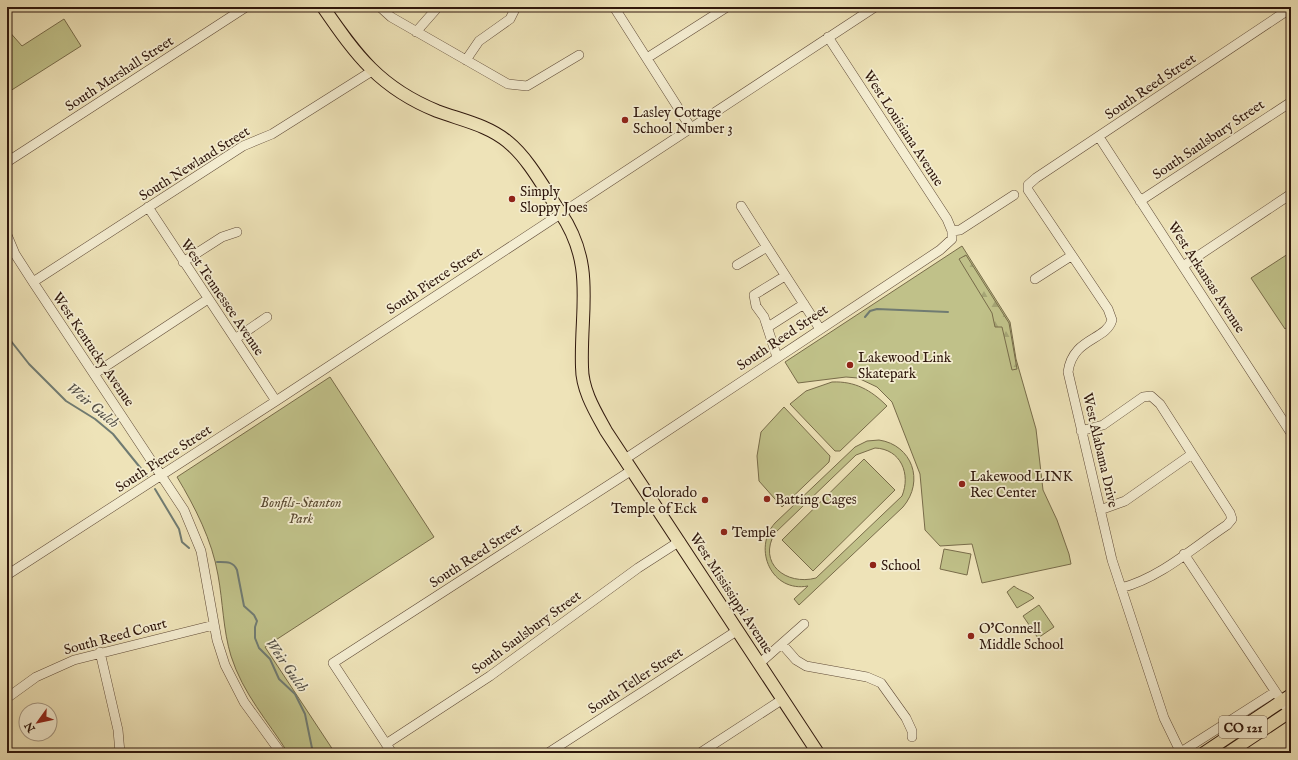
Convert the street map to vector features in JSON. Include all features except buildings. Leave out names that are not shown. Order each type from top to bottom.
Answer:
[{"type":"main road","name":"West Mississippi Avenue","points":[[323,7],[352,48],[372,71],[393,88],[419,103],[485,128],[509,142],[522,156],[561,214],[576,242],[584,273],[581,345],[584,382],[596,412],[632,470],[818,753]]},
{"type":"main road","name":"CO 121","points":[[1204,753],[1283,696]]},
{"type":"main road","name":"CO 121","points":[[1228,753],[1290,711]]},
{"type":"street","name":"South Marshall Street","points":[[7,162],[246,7]]},
{"type":"street","points":[[380,7],[391,17],[508,84],[527,86],[579,54]]},
{"type":"street","points":[[416,32],[438,7]]},
{"type":"street","points":[[614,7],[691,128]]},
{"type":"street","points":[[647,58],[727,7]]},
{"type":"street","name":"South Pierce Street","points":[[7,575],[276,401],[875,7]]},
{"type":"street","points":[[466,60],[479,41],[504,25],[515,10]]},
{"type":"street","name":"South Reed Street","points":[[1028,185],[1036,178],[1288,11]]},
{"type":"street","name":"West Louisiana Avenue","points":[[828,37],[940,208],[952,234]]},
{"type":"street","name":"South Newland Street","points":[[33,282],[243,146],[272,134],[372,71]]},
{"type":"street","name":"South Saulsbury Street","points":[[1140,201],[1291,102]]},
{"type":"street","name":"West Arkansas Avenue","points":[[1099,137],[1291,433]]},
{"type":"street","name":"West Alabama Drive","points":[[1028,185],[1028,190],[1108,309],[1112,320],[1107,328],[1076,350],[1070,362],[1068,372],[1100,510],[1121,588],[1164,718],[1181,752]]},
{"type":"street","points":[[1183,266],[1291,194]]},
{"type":"street","name":"South Reed Street","points":[[625,459],[940,250],[950,242],[952,234],[1014,195]]},
{"type":"street","points":[[741,206],[820,329]]},
{"type":"street","name":"West Tennessee Avenue","points":[[148,207],[276,401]]},
{"type":"street","points":[[183,262],[222,237],[237,232]]},
{"type":"street","name":"West Kentucky Avenue","points":[[7,235],[16,254],[33,282],[184,510],[199,543],[219,649],[233,682],[244,702],[281,753]]},
{"type":"street","points":[[737,265],[766,247]]},
{"type":"street","points":[[1035,279],[1071,256]]},
{"type":"street","points":[[778,357],[764,317],[756,306],[754,295],[785,276]]},
{"type":"street","points":[[94,374],[208,298]]},
{"type":"street","points":[[768,327],[804,304]]},
{"type":"street","points":[[235,339],[267,318]]},
{"type":"street","points":[[1081,431],[1102,424],[1143,398],[1151,396],[1160,404],[1230,513],[1232,519],[1227,525],[1150,576],[1136,584],[1121,588]]},
{"type":"street","points":[[1100,510],[1125,501],[1192,454]]},
{"type":"street","name":"South Reed Street","points":[[386,744],[333,663],[632,470]]},
{"type":"street","name":"South Saulsbury Street","points":[[386,744],[490,676],[638,568],[680,541]]},
{"type":"street","points":[[1184,554],[1283,696],[1290,711]]},
{"type":"street","name":"South Reed Court","points":[[7,698],[23,685],[70,661],[100,652],[214,624]]},
{"type":"street","points":[[760,663],[804,624]]},
{"type":"street","name":"South Teller Street","points":[[548,753],[738,630]]},
{"type":"street","points":[[782,644],[796,660],[806,666],[867,677],[881,683],[888,690],[906,718],[912,730],[912,737]]},
{"type":"street","points":[[100,652],[118,730],[120,753]]},
{"type":"street","points":[[1181,752],[1283,696]]},
{"type":"street","points":[[700,753],[783,699]]},
{"type":"street","points":[[386,744],[392,753]]},
{"type":"green space","points":[[64,19],[81,46],[7,93],[7,29],[22,46]]},
{"type":"green space","points":[[962,246],[1010,322],[1016,359],[1036,429],[1043,490],[1057,520],[1071,564],[982,583],[972,544],[940,546],[925,530],[920,474],[892,402],[877,387],[858,378],[846,377],[798,383],[785,362]]},
{"type":"green space","points":[[1291,252],[1291,324],[1285,329],[1251,278]]},
{"type":"green space","points":[[966,255],[1009,323],[1017,369],[1012,370],[1002,327],[995,327],[992,313],[959,259]]},
{"type":"green space","name":"Bonfils-Stanton Park","points":[[330,377],[434,537],[265,647],[335,753],[288,753],[256,707],[236,670],[226,636],[218,575],[212,549],[202,524],[177,477]]},
{"type":"green space","points":[[832,382],[848,383],[869,391],[887,406],[840,451],[835,451],[790,404],[806,391]]},
{"type":"green space","points":[[784,407],[830,456],[829,462],[782,507],[759,481],[757,456],[761,432]]},
{"type":"green space","points":[[879,440],[890,443],[900,449],[907,457],[912,466],[914,476],[910,497],[903,507],[799,605],[794,599],[808,586],[795,586],[784,583],[769,567],[765,545],[768,533],[775,523],[855,447],[867,441]],"holes":[[[875,448],[884,449],[891,453],[902,464],[905,479],[902,496],[816,578],[805,580],[794,579],[778,570],[772,563],[770,554],[770,544],[775,533],[856,455]]]},
{"type":"green space","points":[[864,459],[895,490],[813,571],[782,540]]},
{"type":"green space","points":[[944,549],[971,554],[967,575],[940,569]]},
{"type":"green space","points":[[1014,586],[1019,590],[1030,594],[1034,598],[1017,608],[1007,592]]},
{"type":"green space","points":[[1039,605],[1054,627],[1038,638],[1023,616]]},
{"type":"waterway","points":[[865,317],[870,311],[877,309],[948,312]]},
{"type":"waterway","name":"Weir Gulch","points":[[7,336],[29,364],[66,401],[95,419],[113,434],[147,476]]},
{"type":"waterway","name":"Weir Gulch","points":[[155,489],[179,529],[182,542],[189,548]]},
{"type":"waterway","name":"Weir Gulch","points":[[217,562],[226,562],[233,565],[237,570],[244,606],[254,615],[257,621],[255,627],[255,638],[259,648],[270,659],[279,679],[295,694],[305,714],[313,753]]},
{"type":"place","name":"Lasley Cottage School Number 3","points":[[625,120]]},
{"type":"place","name":"Simply Sloppy Joes","points":[[512,199]]},
{"type":"place","name":"Lakewood Link Skatepark","points":[[850,365]]},
{"type":"place","name":"Lakewood LINK Rec Center","points":[[962,484]]},
{"type":"place","name":"Batting Cages","points":[[767,499]]},
{"type":"place","name":"Colorado Temple of Eck","points":[[705,500]]},
{"type":"place","name":"Temple","points":[[724,532]]},
{"type":"place","name":"School","points":[[873,565]]},
{"type":"place","name":"O'Connell Middle School","points":[[971,636]]}]
